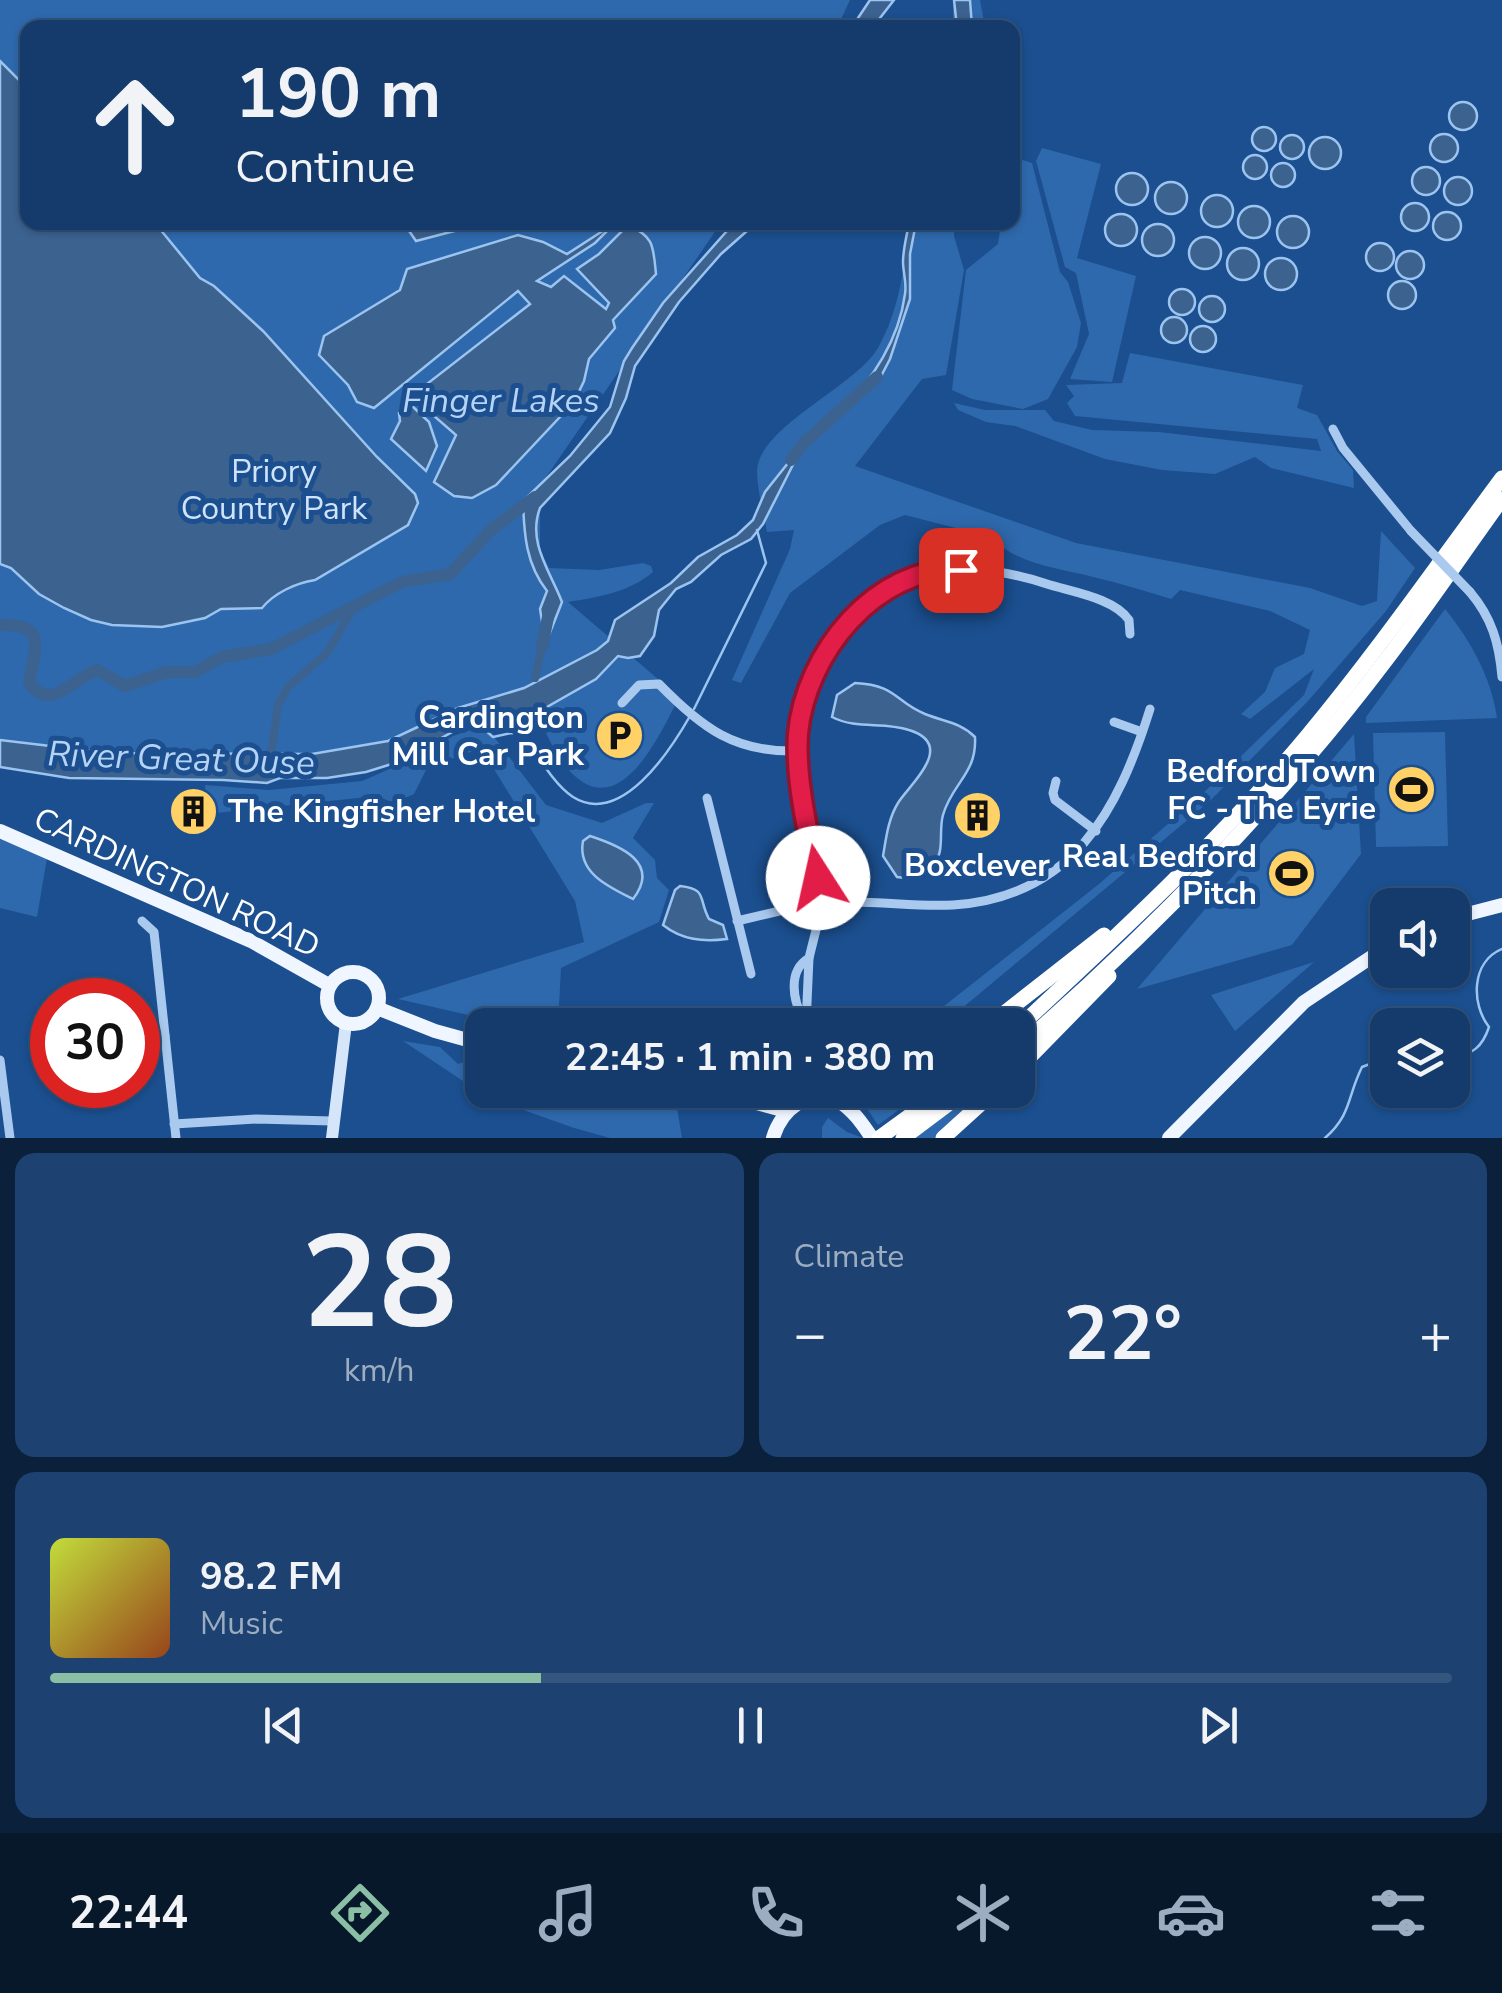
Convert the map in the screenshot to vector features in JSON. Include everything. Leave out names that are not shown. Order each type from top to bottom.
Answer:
[{"type":"highway","points":[[1035,1012],[1195,860],[1308,736],[1502,478]]},
{"type":"highway","points":[[1035,1032],[1134,940],[1318,744],[1386,661],[1502,499]]},
{"type":"highway","points":[[1011,1008],[1106,934],[1171,875],[1195,860]]},
{"type":"highway","points":[[1035,1053],[1114,972],[1134,940]]},
{"type":"highway","points":[[903,1132],[927,1108]]},
{"type":"highway","points":[[876,1138],[903,1132],[940,1108]]},
{"type":"highway","points":[[944,1138],[976,1108]]},
{"type":"main road","name":"CARDINGTON ROAD","points":[[0,832],[235,933],[329,985]]},
{"type":"main road","points":[[1470,913],[1502,905]]},
{"type":"main road","points":[[1169,1138],[1304,1002],[1370,958]]},
{"type":"main road","points":[[350,971],[362,972],[378,989],[377,1008],[364,1022],[346,1023],[330,1010],[326,998],[329,985],[350,971]]},
{"type":"main road","points":[[377,1008],[465,1039]]},
{"type":"main road","points":[[758,1108],[773,1137]]},
{"type":"main road","points":[[775,1108],[786,1111]]},
{"type":"main road","points":[[773,1137],[789,1108]]},
{"type":"main road","points":[[844,1108],[876,1138]]},
{"type":"street","points":[[1333,429],[1343,448],[1411,531],[1470,592],[1495,631],[1502,677]]},
{"type":"street","points":[[818,878],[798,751],[803,706],[820,662],[851,619],[872,601],[917,574],[939,569],[1017,575],[1115,606],[1129,620],[1130,634]]},
{"type":"street","points":[[622,702],[637,686],[659,684],[704,725],[744,746],[798,751]]},
{"type":"street","points":[[846,902],[952,905],[1003,896],[1039,880],[1063,864],[1096,831],[1126,778],[1150,709]]},
{"type":"street","points":[[1114,722],[1142,732]]},
{"type":"street","points":[[1056,781],[1055,800],[1096,831]]},
{"type":"street","points":[[707,798],[751,974]]},
{"type":"street","points":[[818,878],[836,881],[846,902],[833,920],[818,922],[809,918],[801,906],[804,888],[818,878]]},
{"type":"street","points":[[738,922],[801,906]]},
{"type":"street","points":[[142,920],[154,932],[176,1138]]},
{"type":"street","points":[[797,1008],[795,971],[810,958],[818,922]]},
{"type":"street","points":[[332,1138],[346,1023]]},
{"type":"street","points":[[160,1036],[165,1036]]},
{"type":"street","points":[[0,1060],[10,1138]]},
{"type":"street","points":[[174,1124],[256,1119],[332,1121]]},
{"type":"green space","name":"Priory Country Park","points":[[0,0],[850,0],[841,20],[20,20],[20,230],[716,230],[540,486],[540,550],[549,568],[599,570],[643,563],[651,566],[653,572],[623,589],[568,602],[679,697],[647,755],[617,784],[601,788],[583,782],[564,764],[524,688],[458,708],[388,741],[312,754],[109,753],[0,740]]},
{"type":"green space","points":[[953,0],[980,0],[984,20],[953,20]]},
{"type":"green space","points":[[1042,148],[1101,164],[1077,258],[1136,276],[1112,382],[1070,379],[1089,334],[1076,273],[1065,267],[1036,161]]},
{"type":"green space","points":[[1020,159],[1032,163],[1060,272],[1068,282],[1081,323],[1077,347],[1048,399],[1023,409],[972,399],[952,390],[966,270],[998,244],[1000,230],[1020,230]]},
{"type":"green space","points":[[910,230],[954,230],[964,270],[946,375],[922,379],[855,466],[1076,543],[1310,588],[1362,606],[1377,601],[1381,531],[1415,568],[1386,611],[1308,701],[1209,802],[962,1008],[942,1008],[1099,884],[1200,796],[1304,695],[1314,669],[1250,719],[1241,714],[1265,692],[1275,668],[1304,654],[1310,630],[1270,611],[1180,590],[1171,599],[1039,564],[1013,554],[991,537],[905,515],[880,525],[790,593],[741,683],[732,680],[790,549],[794,530],[767,532],[757,479],[762,455],[790,423],[866,363],[878,348],[896,302]]},
{"type":"green space","points":[[1130,353],[1303,385],[1297,408],[1317,415],[1353,470],[1354,488],[1271,468],[1255,457],[1215,474],[1162,470],[1105,459],[1015,426],[986,422],[958,410],[954,403],[985,410],[1045,410],[1054,421],[1092,430],[1159,432],[1321,451],[1317,439],[1075,416],[1067,403],[1074,396],[1066,385],[1122,383]]},
{"type":"green space","points":[[1445,609],[1478,660],[1497,718],[1366,723],[1366,717]]},
{"type":"green space","points":[[485,725],[546,805],[602,823],[654,803],[633,838],[655,860],[657,878],[669,890],[659,922],[561,968],[559,1008],[465,1008],[465,1014],[398,999],[584,942],[575,901],[481,748],[427,768],[414,794],[394,803],[377,796],[207,814],[205,785],[269,790],[362,781],[453,736]]},
{"type":"green space","name":"Bedford Town FC - The Eyrie","points":[[1445,732],[1448,846],[1376,847],[1373,733]]},
{"type":"green space","points":[[1354,734],[1361,854],[1292,945],[1137,989]]},
{"type":"green space","points":[[0,839],[47,858],[37,917],[0,908]]},
{"type":"green space","points":[[1314,962],[1235,1031],[1211,995]]},
{"type":"green space","points":[[403,1041],[440,1047],[458,1064],[465,1061],[465,1082]]},
{"type":"green space","points":[[518,1108],[677,1108],[682,1138],[610,1138]]},
{"type":"green space","points":[[867,1108],[901,1108],[878,1125]]},
{"type":"green space","points":[[950,1108],[972,1108],[939,1138],[911,1138]]},
{"type":"green space","points":[[828,1118],[863,1138],[822,1138],[822,1127]]},
{"type":"water","points":[[870,0],[894,0],[878,20],[857,20]]},
{"type":"water","points":[[954,0],[970,0],[971,20],[956,20]]},
{"type":"water","points":[[0,61],[20,81],[20,230],[161,230],[200,278],[263,331],[415,494],[418,503],[408,525],[315,580],[279,593],[262,608],[221,609],[205,618],[162,627],[91,620],[39,594],[11,568],[0,564]]},
{"type":"water","points":[[1463,102],[1473,106],[1477,116],[1473,126],[1463,130],[1453,126],[1449,116],[1453,106]]},
{"type":"water","points":[[1264,127],[1273,130],[1273,148],[1264,151],[1255,148],[1252,139],[1255,130]]},
{"type":"water","points":[[1444,134],[1454,138],[1458,148],[1454,158],[1444,162],[1434,158],[1430,148],[1434,138]]},
{"type":"water","points":[[1292,135],[1301,138],[1301,156],[1292,159],[1283,156],[1280,147],[1283,138]]},
{"type":"water","points":[[1325,137],[1336,142],[1341,153],[1336,164],[1325,169],[1314,164],[1309,153],[1314,142]]},
{"type":"water","points":[[1255,155],[1264,158],[1264,176],[1255,179],[1246,176],[1243,167],[1246,158]]},
{"type":"water","points":[[1283,163],[1292,166],[1292,184],[1283,187],[1274,184],[1271,175],[1274,166]]},
{"type":"water","points":[[1426,167],[1436,171],[1440,181],[1436,191],[1426,195],[1416,191],[1412,181],[1416,171]]},
{"type":"water","points":[[1132,173],[1144,177],[1148,189],[1144,201],[1132,205],[1120,201],[1116,189],[1120,177]]},
{"type":"water","points":[[1458,177],[1468,181],[1472,191],[1468,201],[1458,205],[1448,201],[1444,191],[1448,181]]},
{"type":"water","points":[[1171,182],[1183,186],[1187,198],[1183,210],[1171,214],[1159,210],[1155,198],[1159,186]]},
{"type":"water","points":[[1217,195],[1229,199],[1233,211],[1229,223],[1217,227],[1205,223],[1201,211],[1205,199]]},
{"type":"water","points":[[1415,203],[1425,207],[1429,217],[1425,227],[1415,231],[1405,227],[1401,217],[1405,207]]},
{"type":"water","points":[[1254,206],[1266,210],[1270,222],[1266,234],[1254,238],[1242,234],[1238,222],[1242,210]]},
{"type":"water","points":[[1447,212],[1457,216],[1461,226],[1457,236],[1447,240],[1437,236],[1433,226],[1437,216]]},
{"type":"water","points":[[1121,214],[1133,218],[1137,230],[1133,242],[1121,246],[1109,242],[1105,230],[1109,218]]},
{"type":"water","points":[[1293,216],[1305,220],[1309,232],[1305,244],[1293,248],[1281,244],[1277,232],[1281,220]]},
{"type":"water","points":[[1158,224],[1169,229],[1174,240],[1169,251],[1158,256],[1147,251],[1142,240],[1147,229]]},
{"type":"water","points":[[408,230],[458,230],[416,241]]},
{"type":"water","name":"Finger Lakes","points":[[608,230],[537,281],[551,287],[564,276],[606,309],[609,303],[577,269],[623,230],[636,230],[648,239],[656,274],[613,320],[615,328],[589,359],[574,402],[496,485],[472,498],[454,496],[434,482],[456,435],[414,394],[530,304],[518,291],[374,408],[357,402],[348,385],[319,355],[324,336],[400,290],[407,269],[518,235],[567,254]]},
{"type":"water","points":[[728,230],[748,230],[679,302],[635,366],[610,433],[540,508],[538,545],[562,602],[549,635],[544,634],[540,609],[547,591],[528,549],[523,501],[570,456],[610,407],[624,361],[663,303]]},
{"type":"water","points":[[908,230],[915,230],[910,254],[910,299],[890,359],[878,382],[841,410],[864,386],[891,343],[905,290],[903,257]]},
{"type":"water","points":[[1205,237],[1217,241],[1221,253],[1217,265],[1205,269],[1193,265],[1189,253],[1193,241]]},
{"type":"water","points":[[1380,243],[1390,247],[1394,257],[1390,267],[1380,271],[1370,267],[1366,257],[1370,247]]},
{"type":"water","points":[[1243,248],[1255,252],[1259,264],[1255,276],[1243,280],[1231,276],[1227,264],[1231,252]]},
{"type":"water","points":[[1410,251],[1420,255],[1424,265],[1420,275],[1410,279],[1400,275],[1396,265],[1400,255]]},
{"type":"water","points":[[1281,258],[1293,262],[1297,274],[1293,286],[1281,290],[1269,286],[1265,274],[1269,262]]},
{"type":"water","points":[[1402,281],[1412,285],[1416,295],[1412,305],[1402,309],[1392,305],[1388,295],[1392,285]]},
{"type":"water","points":[[1182,289],[1191,293],[1195,302],[1191,311],[1182,315],[1173,311],[1169,302],[1173,293]]},
{"type":"water","points":[[1212,296],[1221,300],[1225,309],[1221,318],[1212,322],[1203,318],[1199,309],[1203,300]]},
{"type":"water","points":[[1174,317],[1183,321],[1187,330],[1183,339],[1174,343],[1165,339],[1161,330],[1165,321]]},
{"type":"water","points":[[1203,326],[1212,330],[1216,339],[1212,348],[1203,352],[1194,348],[1190,339],[1194,330]]},
{"type":"water","name":"Finger Lakes","points":[[411,405],[429,422],[437,446],[426,471],[391,439],[400,421],[399,413]]},
{"type":"water","points":[[804,443],[763,524],[751,539],[721,555],[691,582],[676,589],[659,610],[654,636],[640,656],[618,656],[596,679],[545,708],[456,730],[398,762],[327,778],[280,778],[267,783],[69,778],[0,767],[0,740],[109,753],[312,754],[388,741],[458,708],[524,688],[597,650],[608,641],[615,620],[671,583],[698,557],[737,535],[753,520],[765,492]]},
{"type":"water","points":[[855,683],[888,691],[915,709],[958,725],[975,737],[968,770],[943,815],[939,855],[920,876],[897,877],[883,856],[892,816],[926,766],[929,745],[909,730],[832,717],[837,695]]},
{"type":"water","points":[[590,836],[625,851],[640,866],[640,886],[633,899],[605,884],[590,870],[582,852],[583,841]]},
{"type":"water","points":[[680,886],[699,892],[709,919],[723,925],[727,939],[693,939],[663,925]]},
{"type":"waterway","name":"River Great Ouse","points":[[791,460],[803,444],[877,377]]},
{"type":"waterway","points":[[0,625],[15,625],[32,633],[35,648],[29,682],[45,695],[62,691],[97,670],[125,686],[167,672],[195,672],[222,657],[271,649],[402,582],[450,574],[491,530],[535,497]]},
{"type":"waterway","points":[[694,709],[766,563],[757,530]]},
{"type":"waterway","points":[[270,761],[278,705],[288,687],[327,653],[355,605]]},
{"type":"waterway","points":[[542,647],[548,617]]},
{"type":"waterway","points":[[535,678],[542,647]]},
{"type":"waterway","points":[[476,722],[493,737],[524,735],[559,785],[573,797],[591,804],[609,802],[642,781],[690,716]]},
{"type":"waterway","points":[[1470,1052],[1483,1040],[1489,1027],[1477,996],[1480,973],[1484,963],[1502,949]]},
{"type":"waterway","points":[[1325,1138],[1345,1113],[1362,1067],[1370,1064]]},
{"type":"place","name":"Cardington Mill Car Park","points":[[619,735]]},
{"type":"place","name":"Bedford Town FC - The Eyrie","points":[[1411,789]]},
{"type":"place","name":"The Kingfisher Hotel","points":[[193,811]]},
{"type":"place","name":"Boxclever","points":[[977,815]]},
{"type":"place","name":"Real Bedford Pitch","points":[[1292,874]]},
{"type":"route","points":[[818,878],[798,751],[798,732],[811,680],[851,619],[872,601],[917,574],[961,570]]}]
